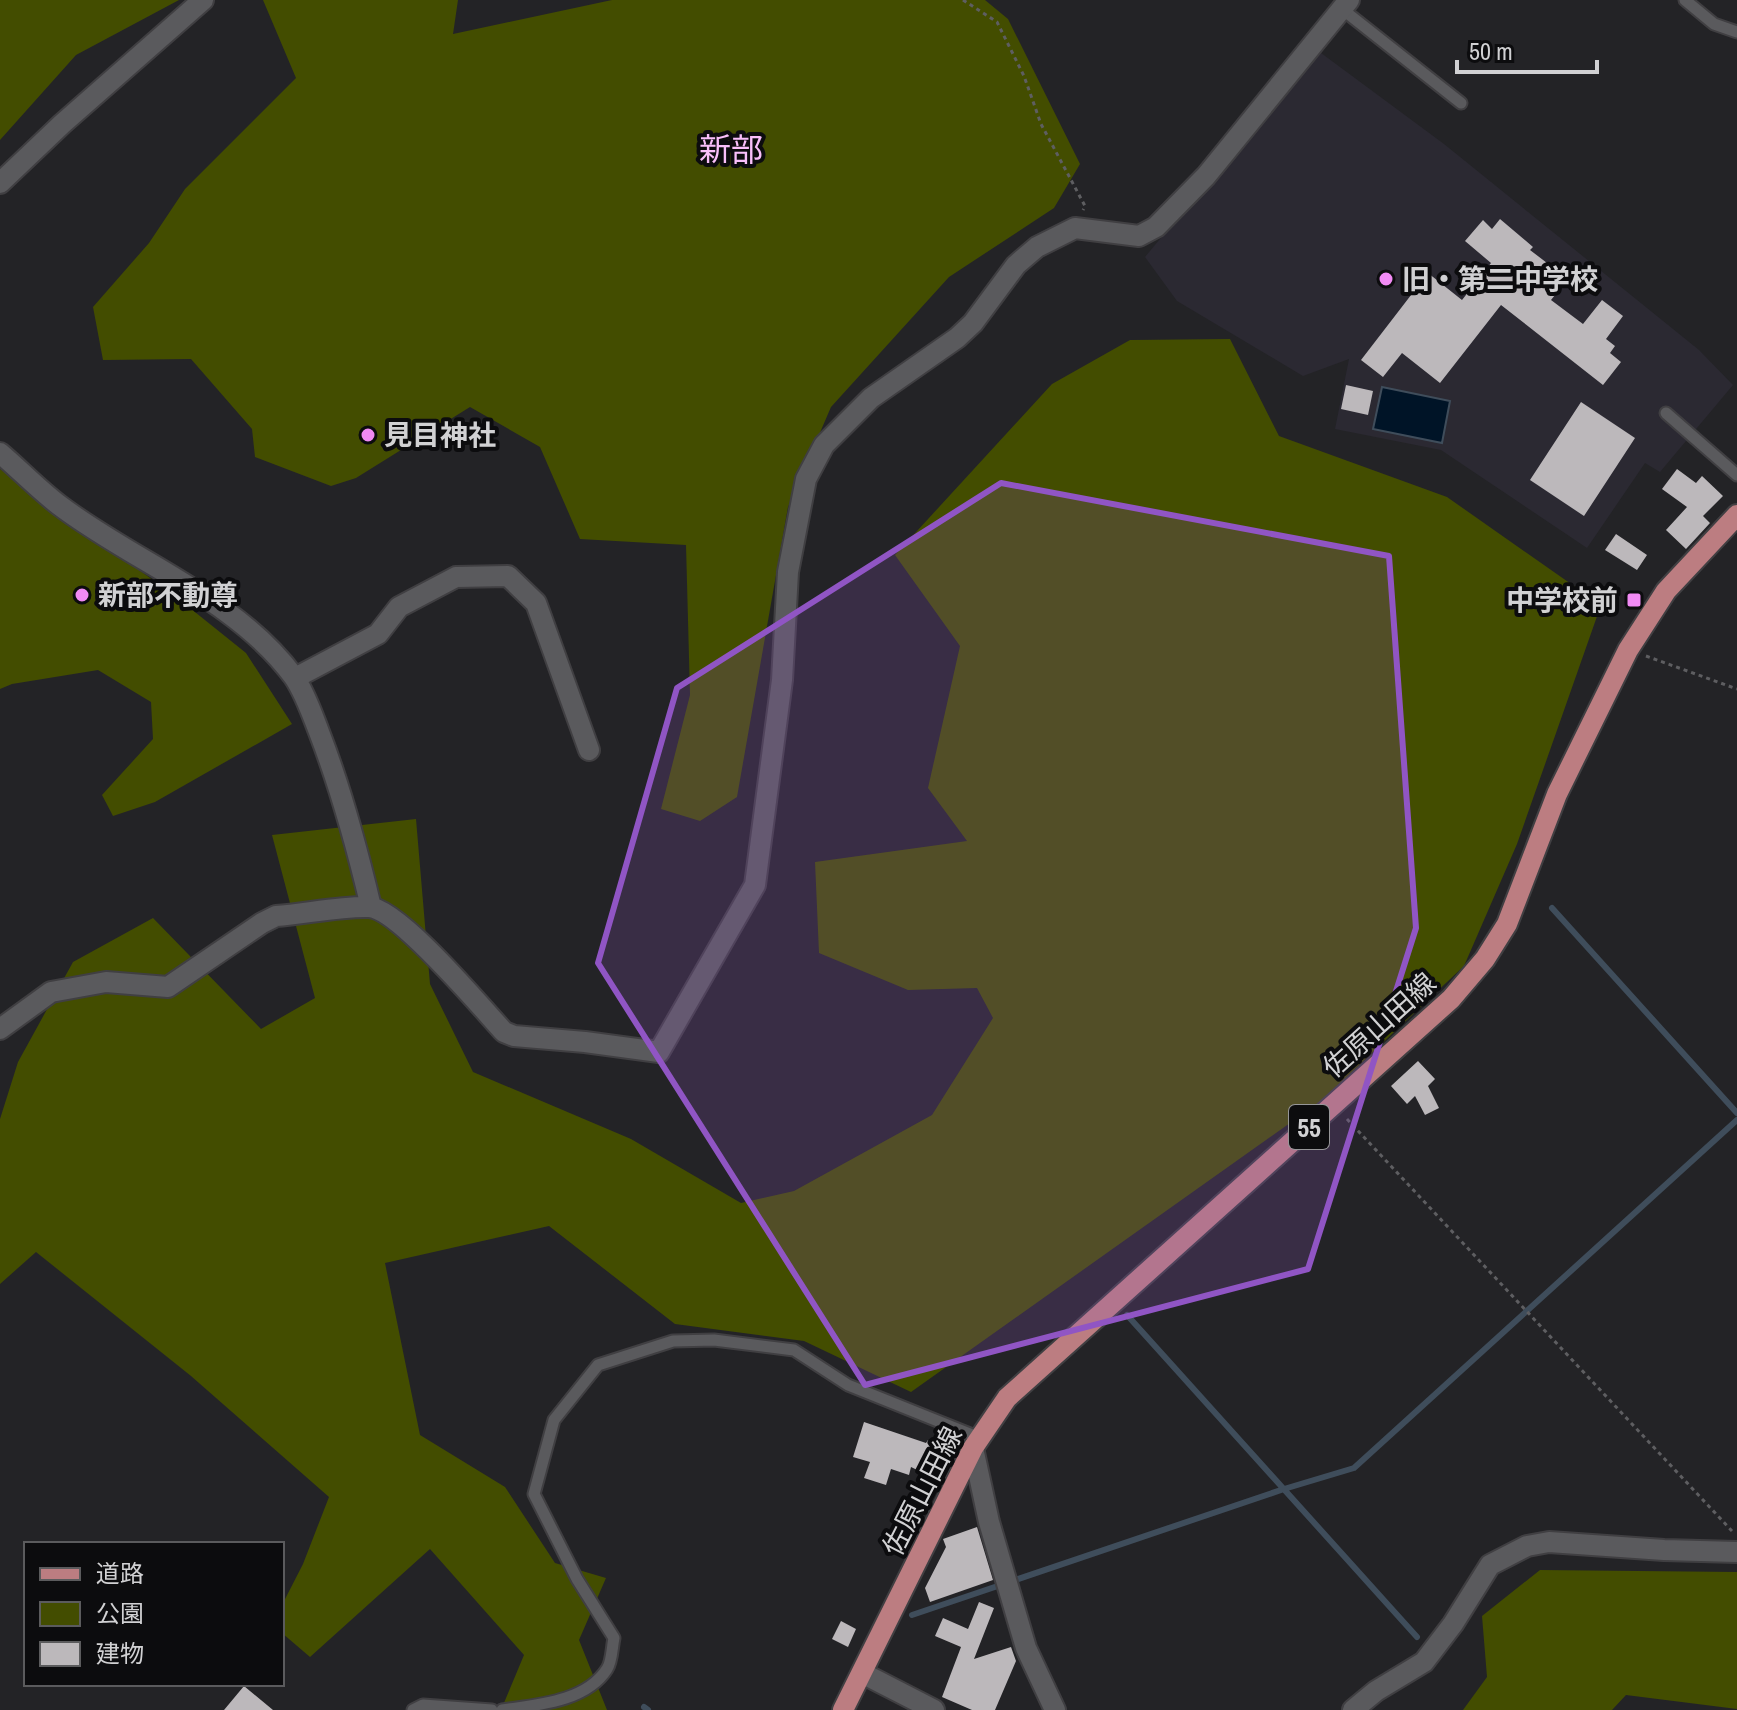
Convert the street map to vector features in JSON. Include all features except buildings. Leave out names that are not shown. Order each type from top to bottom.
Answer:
[{"type":"main road","name":"佐原山田線","points":[[843,1710],[976,1443],[1007,1398],[1451,999],[1485,959],[1507,924],[1557,794],[1628,650],[1666,591],[1737,515]]},
{"type":"street","points":[[0,183],[203,0]]},
{"type":"street","points":[[0,1029],[51,992],[106,982],[168,987],[276,916],[371,907],[394,918],[504,1032],[514,1036],[659,1052],[755,885],[782,680],[788,572],[806,479],[824,445],[871,398],[965,331],[1016,265],[1037,247],[1075,228],[1139,236],[1156,227],[1206,176],[1346,4]]},
{"type":"street","points":[[0,453],[59,505],[215,605],[262,640],[295,678],[332,765],[371,907]]},
{"type":"street","points":[[295,678],[378,634],[399,607],[456,577],[508,576],[536,603],[589,750]]},
{"type":"street","points":[[976,1443],[989,1522],[1026,1648],[1052,1708]]},
{"type":"street","points":[[1353,1710],[1376,1691],[1424,1662],[1453,1624],[1490,1565],[1527,1546],[1549,1542],[1737,1552]]},
{"type":"street","points":[[862,1673],[934,1710]]},
{"type":"lane","points":[[1685,0],[1714,24],[1737,32]]},
{"type":"lane","points":[[1346,4],[1461,103]]},
{"type":"lane","points":[[1666,413],[1737,475]]},
{"type":"lane","points":[[502,1710],[555,1702],[590,1686],[608,1668],[614,1638],[577,1579],[534,1494],[554,1420],[598,1365],[673,1341],[714,1340],[794,1350],[848,1385],[976,1443]]},
{"type":"lane","points":[[413,1710],[423,1705],[492,1710]]},
{"type":"path","points":[[963,0],[997,22],[1024,76],[1041,124],[1085,206],[1075,228]]},
{"type":"path","points":[[1628,650],[1737,689]]},
{"type":"path","points":[[1333,1105],[1737,1536]]},
{"type":"highlighted area","points":[[1001,483],[1389,556],[1416,928],[1308,1269],[865,1385],[598,963],[677,688]]},
{"type":"shaded area","name":"旧・第二中学校","points":[[1317,50],[1444,144],[1699,350],[1733,385],[1660,472],[1645,463],[1587,548],[1441,450],[1335,429],[1349,359],[1303,376],[1177,301],[1145,257]]},
{"type":"green space","points":[[0,0],[179,0],[76,55],[0,140]]},
{"type":"green space","points":[[263,0],[458,0],[453,34],[612,0],[985,0],[1008,19],[1080,164],[1054,208],[949,277],[831,407],[788,507],[737,797],[700,821],[661,809],[690,695],[686,545],[580,539],[540,447],[470,407],[356,478],[331,486],[255,457],[252,429],[191,359],[103,360],[93,307],[149,243],[185,189],[296,78]]},
{"type":"green space","points":[[1230,339],[1279,436],[1447,497],[1601,605],[1517,844],[1464,966],[1321,1101],[911,1392],[804,1341],[675,1324],[549,1226],[385,1263],[420,1435],[505,1487],[555,1563],[606,1578],[579,1640],[607,1710],[501,1710],[524,1655],[430,1549],[310,1657],[284,1635],[284,1601],[303,1564],[329,1497],[191,1376],[36,1252],[0,1284],[0,1119],[18,1062],[73,962],[153,918],[261,1029],[315,998],[272,835],[416,819],[430,984],[473,1072],[631,1139],[741,1203],[794,1191],[932,1115],[993,1018],[977,988],[908,990],[819,953],[815,862],[967,841],[928,788],[960,646],[895,555],[1052,384],[1130,340]]},
{"type":"green space","points":[[0,469],[175,596],[246,653],[292,724],[155,802],[113,816],[102,795],[153,739],[151,702],[98,670],[12,684],[0,689]]},
{"type":"green space","points":[[1540,1570],[1737,1572],[1737,1709],[1626,1695],[1612,1710],[1463,1710],[1487,1677],[1482,1616]]},
{"type":"water","points":[[1382,387],[1450,401],[1442,443],[1373,429]]},
{"type":"waterway","points":[[1552,908],[1737,1113]]},
{"type":"waterway","points":[[912,1615],[1354,1468],[1737,1120]]},
{"type":"waterway","points":[[1127,1315],[1417,1637]]},
{"type":"waterway","points":[[644,1707],[648,1710]]},
{"type":"place","name":"旧・第二中学校","points":[[1386,279]]},
{"type":"place","name":"見目神社","points":[[368,435]]},
{"type":"place","name":"新部不動尊","points":[[82,595]]},
{"type":"place","name":"中学校前","points":[[1634,600]]},
{"type":"district","name":"新部","points":[[731,149]]}]
